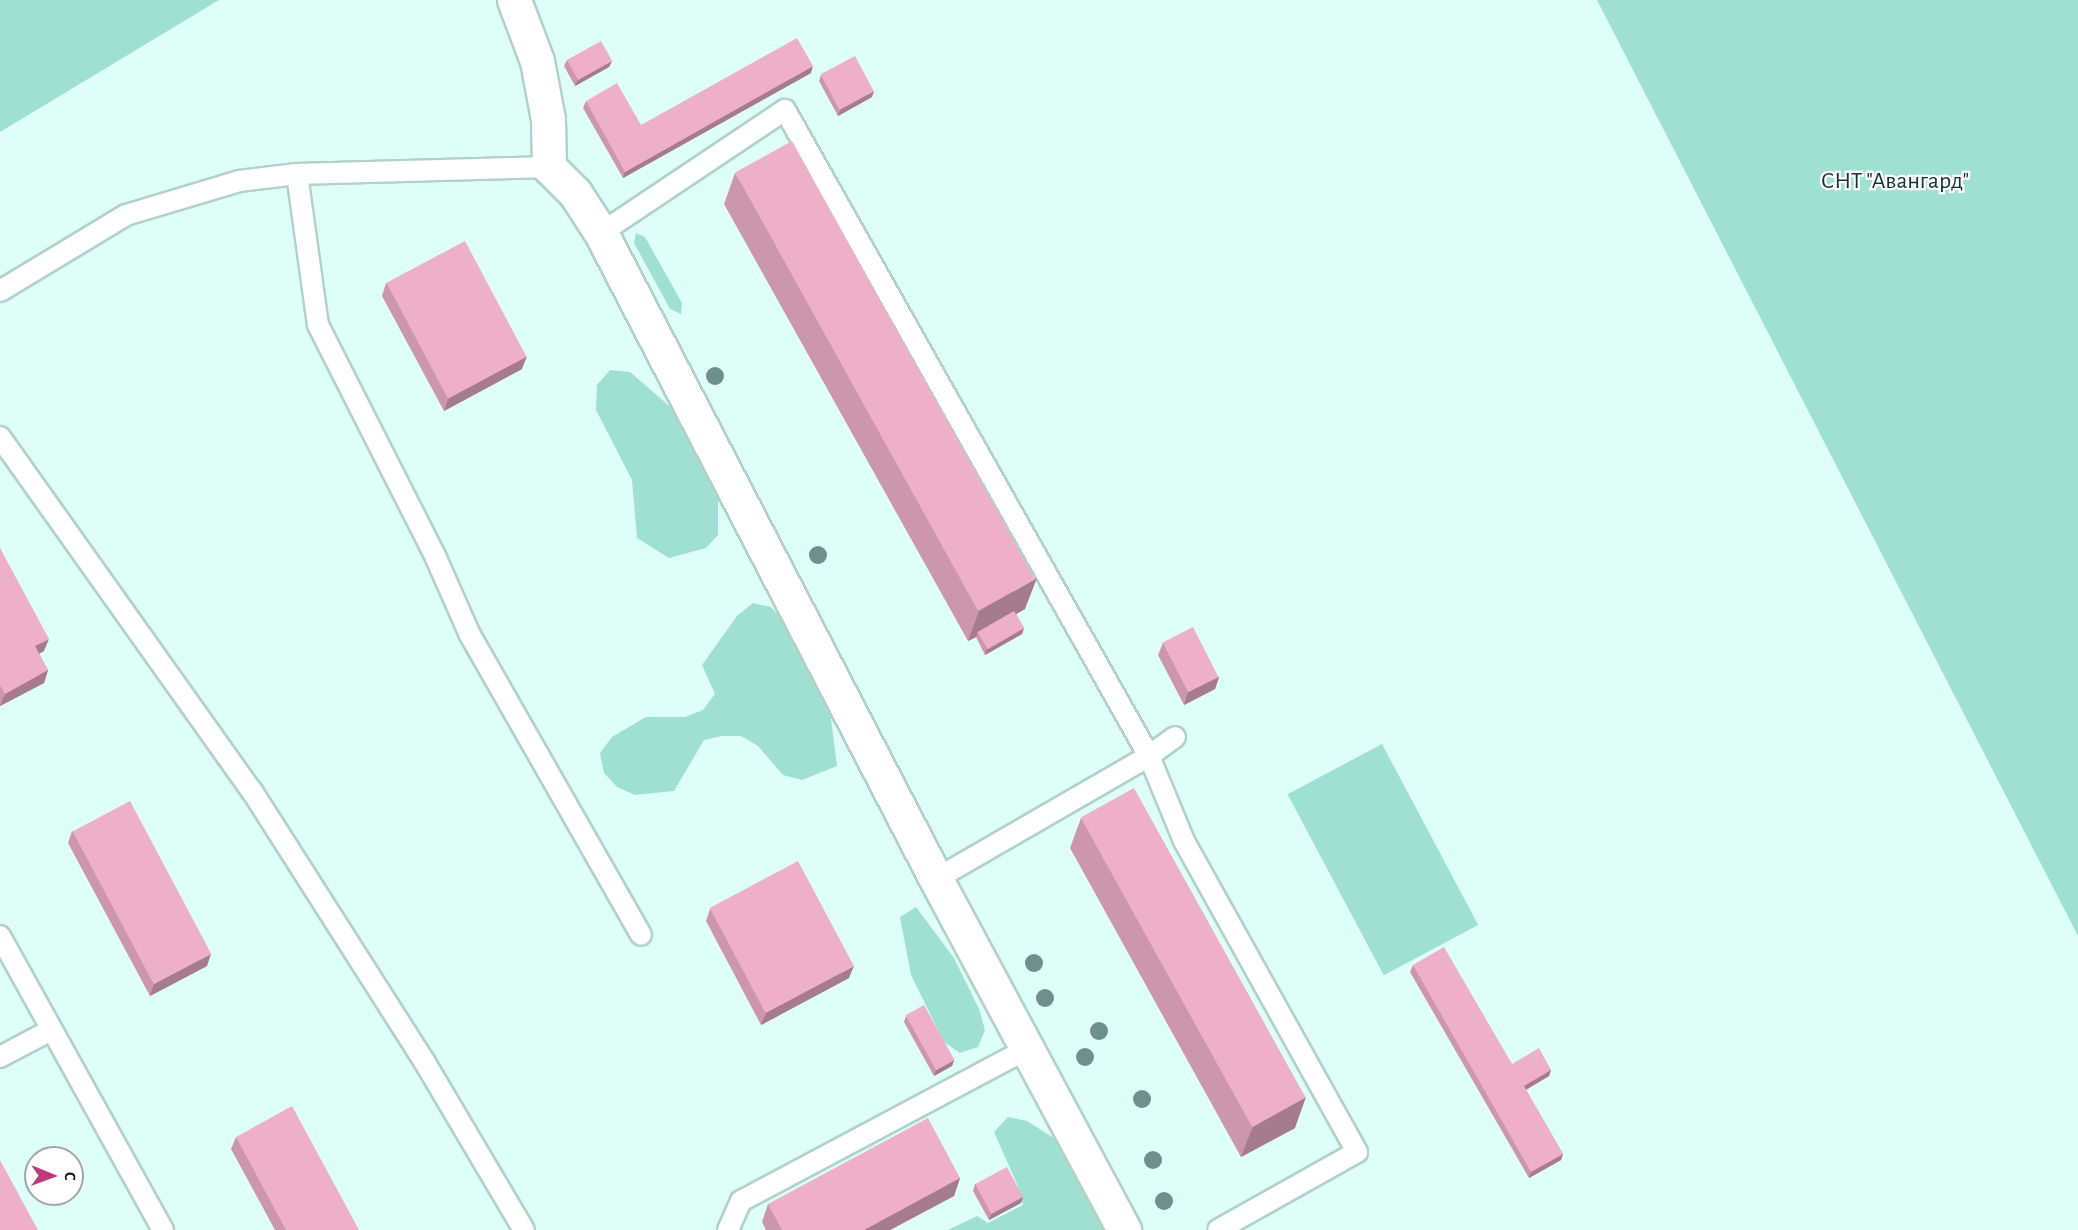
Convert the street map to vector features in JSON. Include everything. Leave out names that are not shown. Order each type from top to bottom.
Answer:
[{"type":"street","points":[[514,0],[537,61],[548,119],[549,167],[575,194],[601,233],[936,879],[1124,1230]]},
{"type":"lane","points":[[601,233],[785,110],[1149,756],[1184,841],[1357,1152],[1218,1230]]},
{"type":"lane","points":[[0,291],[126,215],[239,181],[297,174],[549,167]]},
{"type":"lane","points":[[297,174],[318,325],[436,558],[471,635],[641,935]]},
{"type":"lane","points":[[0,437],[252,791],[424,1061],[524,1230]]},
{"type":"lane","points":[[936,879],[1149,756],[1175,737]]},
{"type":"lane","points":[[0,936],[163,1230]]},
{"type":"lane","points":[[0,1057],[51,1030]]},
{"type":"lane","points":[[728,1230],[741,1201],[1027,1049]]},
{"type":"green space","points":[[0,0],[219,0],[0,132]]},
{"type":"green space","name":"СНТ \"Авангард\"","points":[[1597,0],[2078,0],[2078,936]]},
{"type":"green space","points":[[636,233],[645,237],[682,303],[681,314],[670,309],[634,243]]},
{"type":"green space","points":[[610,370],[630,372],[674,410],[706,461],[718,499],[718,535],[706,548],[669,558],[637,538],[632,480],[596,410],[597,385]]},
{"type":"green space","points":[[753,603],[771,607],[785,623],[830,711],[837,766],[802,780],[783,775],[758,746],[741,736],[722,736],[704,740],[674,791],[635,795],[617,787],[604,773],[600,753],[612,737],[646,717],[685,717],[703,710],[715,694],[702,665],[737,616]]},
{"type":"green space","points":[[1382,744],[1478,925],[1384,975],[1288,794]]},
{"type":"green space","points":[[916,907],[954,958],[979,1009],[985,1030],[978,1047],[960,1053],[944,1042],[911,975],[900,917]]},
{"type":"green space","points":[[1008,1117],[1027,1121],[1060,1142],[1105,1230],[948,1230],[977,1216],[988,1223],[1023,1205],[1017,1184],[994,1132]]},
{"type":"building","points":[[797,38],[813,66],[625,172],[586,101],[617,83],[641,125]]},
{"type":"building","points":[[601,41],[612,61],[578,80],[567,60]]},
{"type":"building","points":[[855,56],[874,91],[839,110],[821,74]]},
{"type":"building","points":[[792,141],[1035,579],[978,611],[735,173]]},
{"type":"building","points":[[465,241],[527,357],[448,398],[386,283]]},
{"type":"building","points":[[0,548],[49,639],[35,646],[48,670],[5,694],[0,685]]},
{"type":"building","points":[[1014,611],[1024,628],[988,649],[978,632]]},
{"type":"building","points":[[1193,627],[1218,677],[1188,692],[1163,642]]},
{"type":"building","points":[[1134,788],[1306,1098],[1252,1127],[1081,818]]},
{"type":"building","points":[[130,801],[211,954],[154,984],[73,832]]},
{"type":"building","points":[[798,861],[854,966],[766,1013],[710,908]]},
{"type":"building","points":[[1444,947],[1512,1064],[1539,1048],[1551,1070],[1524,1086],[1563,1154],[1531,1172],[1413,965]]},
{"type":"building","points":[[924,1005],[955,1060],[936,1070],[906,1015]]},
{"type":"building","points":[[292,1106],[359,1230],[286,1230],[236,1137]]},
{"type":"building","points":[[928,1118],[960,1178],[864,1230],[782,1230],[768,1204]]},
{"type":"building","points":[[0,1160],[38,1230],[0,1230]]},
{"type":"building","points":[[1007,1167],[1023,1197],[991,1214],[975,1184]]}]
